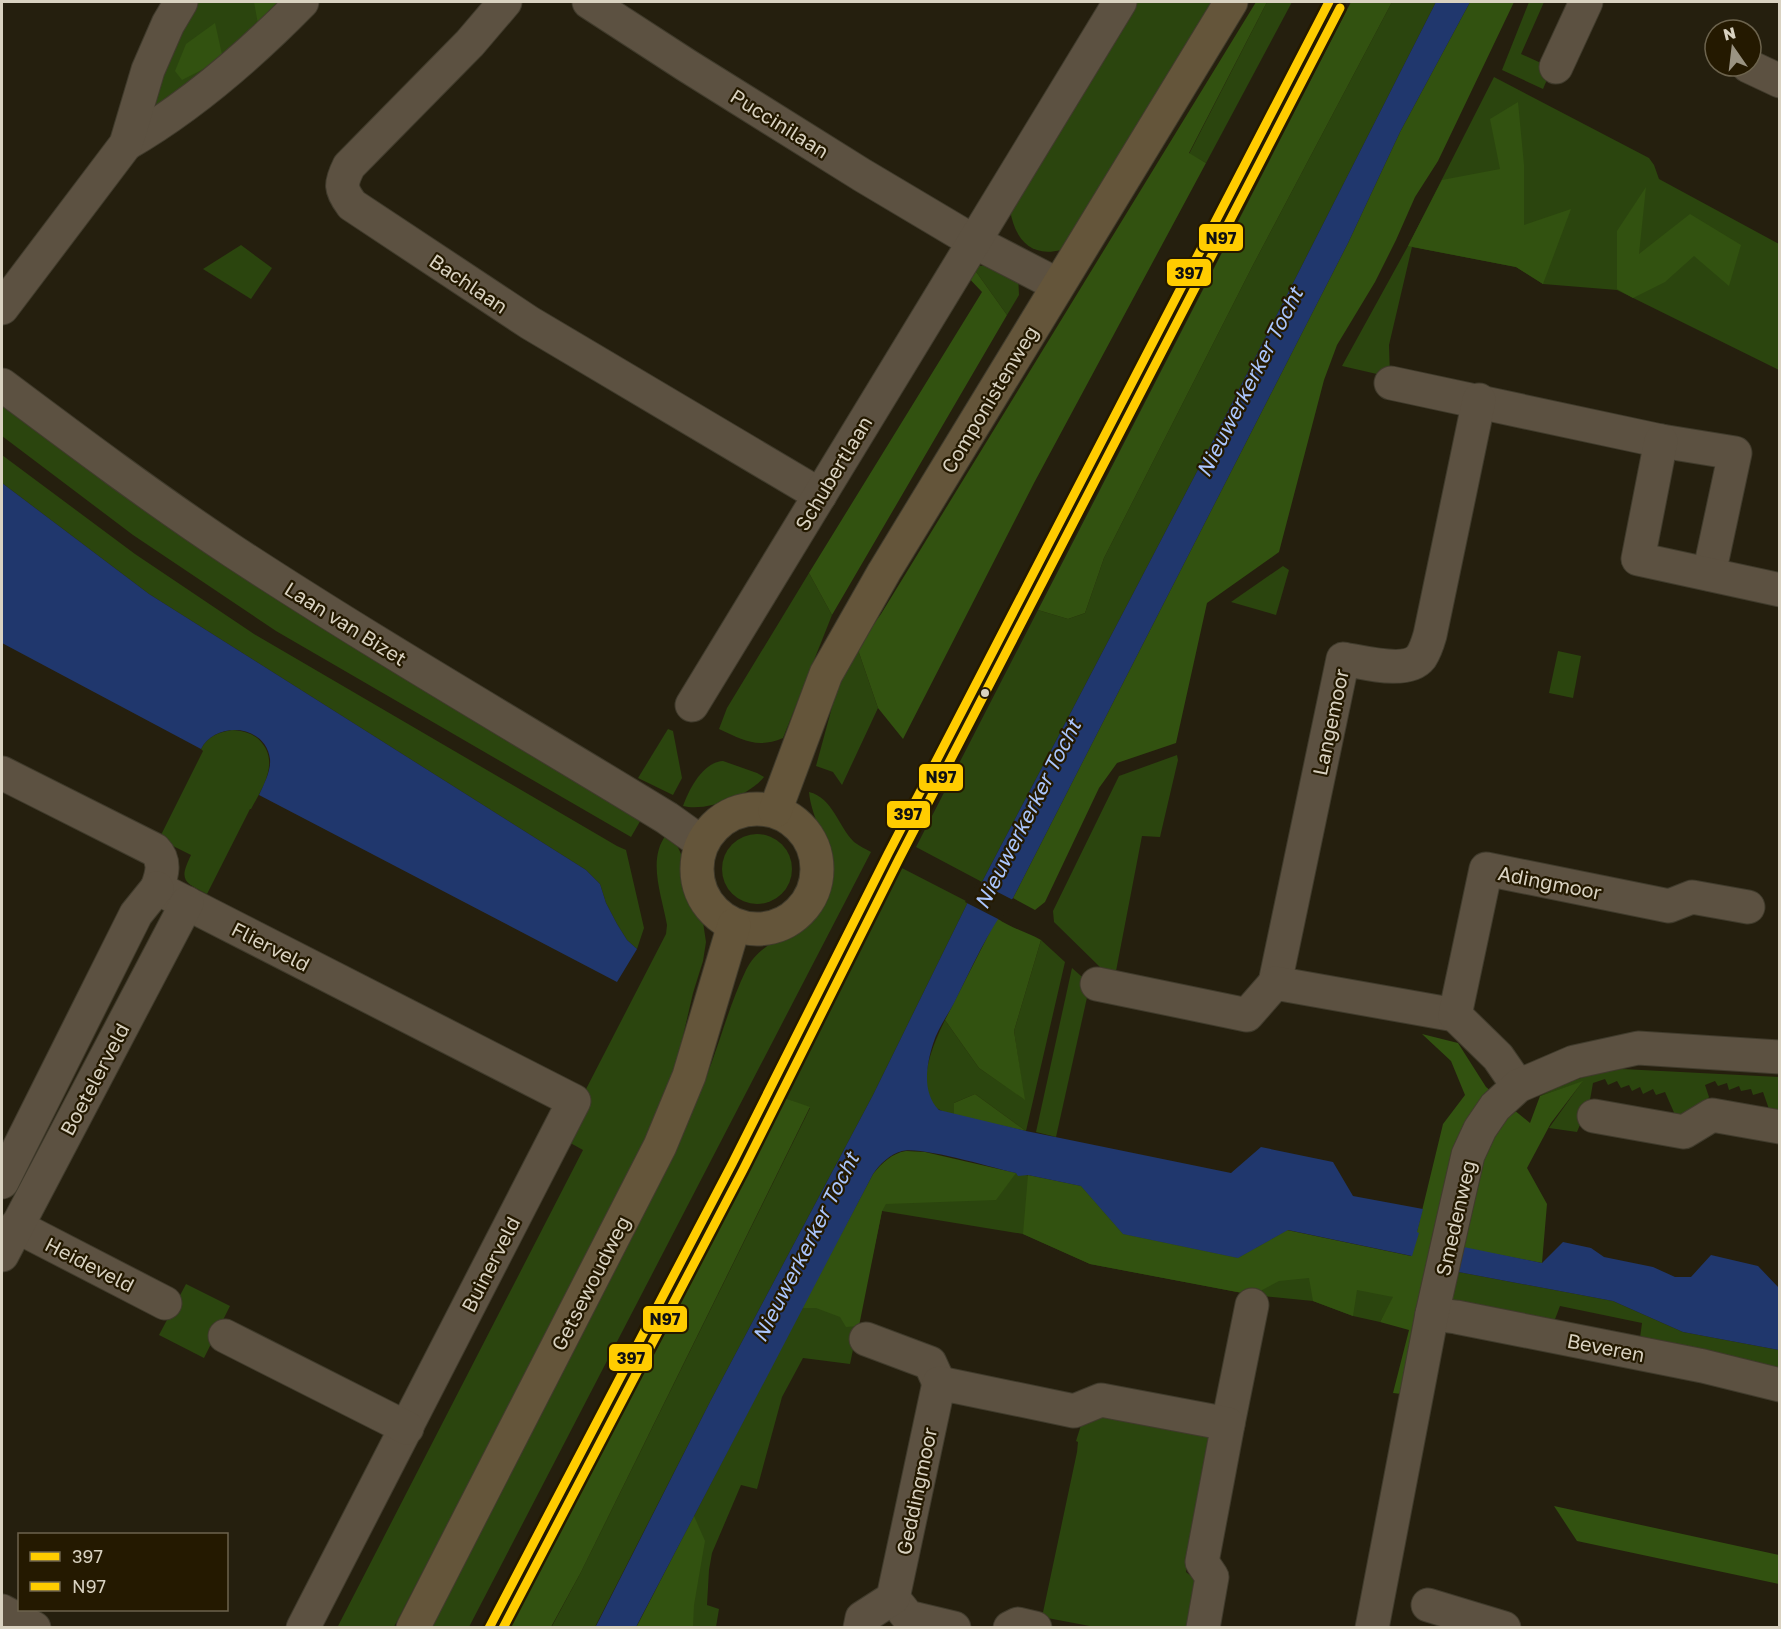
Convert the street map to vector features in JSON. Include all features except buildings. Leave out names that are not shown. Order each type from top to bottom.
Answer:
[{"type":"main road","name":"Componistenweg","points":[[775,811],[826,674],[890,562],[1231,2]]},
{"type":"main road","points":[[758,808],[775,811],[793,820],[806,833],[811,842],[818,870],[814,889],[805,906],[790,919],[773,927],[753,930],[734,925],[714,911],[700,891],[697,867],[702,843],[711,828],[725,817],[741,810],[758,808]]},
{"type":"main road","name":"Getsewoudweg","points":[[412,1628],[660,1146],[689,1076],[734,925]]},
{"type":"street","points":[[2,308],[126,144],[148,70],[168,24],[181,2]]},
{"type":"street","points":[[126,144],[160,124],[221,78],[272,33],[302,2]]},
{"type":"street","name":"Bachlaan","points":[[505,2],[470,43],[350,166],[343,178],[343,192],[352,205],[530,323],[820,495]]},
{"type":"street","name":"Puccinilaan","points":[[589,2],[686,65],[973,241]]},
{"type":"street","name":"Schubertlaan","points":[[692,705],[1120,2]]},
{"type":"street","points":[[1556,67],[1586,2]]},
{"type":"street","points":[[1763,73],[1779,81]]},
{"type":"street","points":[[973,241],[1058,285]]},
{"type":"street","points":[[1391,383],[1479,400],[1661,441],[1735,453],[1709,574]]},
{"type":"street","name":"Laan van Bizet","points":[[2,385],[116,471],[235,553],[415,666],[667,818],[702,843]]},
{"type":"street","name":"Langemoor","points":[[1097,984],[1247,1015],[1275,982],[1343,659],[1388,666],[1405,666],[1415,663],[1422,656],[1430,635],[1479,400]]},
{"type":"street","points":[[1661,441],[1638,559],[1779,590]]},
{"type":"street","points":[[2,773],[155,850],[159,854],[162,867],[158,888]]},
{"type":"street","name":"Adingmoor","points":[[1455,1015],[1486,869],[1669,906],[1692,897],[1748,907]]},
{"type":"street","name":"Flierveld","points":[[158,888],[574,1101]]},
{"type":"street","name":"Boetelerveld","points":[[2,1177],[136,914],[158,888]]},
{"type":"street","name":"Boetelerveld","points":[[2,1255],[187,903]]},
{"type":"street","points":[[1275,982],[1455,1015],[1498,1057],[1518,1086]]},
{"type":"street","name":"Smedenweg","points":[[1372,1628],[1432,1314],[1468,1155],[1480,1129],[1495,1107],[1518,1086],[1574,1062],[1638,1048],[1779,1057]]},
{"type":"street","name":"Buinerveld","points":[[303,1628],[574,1101]]},
{"type":"street","points":[[1594,1116],[1684,1132],[1713,1115],[1779,1127]]},
{"type":"street","name":"Heideveld","points":[[16,1226],[165,1303]]},
{"type":"street","points":[[1203,1628],[1212,1577],[1202,1562],[1252,1305]]},
{"type":"street","name":"Beveren","points":[[1432,1314],[1703,1366],[1779,1384]]},
{"type":"street","points":[[225,1336],[407,1428]]},
{"type":"street","points":[[866,1339],[930,1363],[939,1383],[1074,1410],[1101,1400],[1228,1424]]},
{"type":"street","name":"Geddingmoor","points":[[893,1598],[939,1383]]},
{"type":"street","points":[[860,1628],[862,1618],[893,1598],[908,1617],[954,1628]]},
{"type":"street","points":[[1428,1605],[1504,1628]]},
{"type":"street","points":[[2,1611],[34,1628]]},
{"type":"street","points":[[1010,1628],[1018,1624],[1035,1628]]},
{"type":"green space","points":[[190,2],[292,2],[157,109],[148,97]]},
{"type":"green space","points":[[254,2],[278,2],[258,24]]},
{"type":"green space","points":[[1137,2],[1213,2],[1061,250],[1050,252],[1032,248],[1020,237],[1010,210]]},
{"type":"green space","points":[[1256,2],[1267,2],[1189,153],[1206,163],[1034,483],[903,739],[878,708],[857,647],[881,614]]},
{"type":"green space","points":[[1267,2],[1292,2],[1206,163],[1189,154]]},
{"type":"green space","points":[[1351,2],[1392,2],[1253,265],[1104,558],[1085,613],[1068,619],[1038,610]]},
{"type":"green space","points":[[1392,2],[1436,2],[1202,462],[982,882],[916,847],[1038,610],[1068,619],[1085,613],[1104,558],[1253,265]]},
{"type":"green space","points":[[1470,2],[1514,2],[1438,161],[1415,197],[1375,282],[1337,345],[1324,380],[1279,552],[1207,603],[1176,743],[1117,763],[1099,788],[1045,902],[1035,910],[1013,898],[1348,243],[1400,132]]},
{"type":"green space","points":[[1529,2],[1544,2],[1521,54],[1552,68],[1543,89],[1502,70]]},
{"type":"green space","points":[[215,23],[223,59],[182,80],[175,71],[186,44]]},
{"type":"green space","points":[[1494,77],[1649,158],[1659,179],[1779,244],[1779,370],[1617,290],[1543,284],[1516,267],[1412,247],[1389,345],[1390,377],[1342,366],[1408,246]]},
{"type":"green space","points":[[1518,102],[1524,165],[1524,225],[1571,209],[1543,284],[1516,267],[1408,246],[1442,180],[1500,169],[1490,119]]},
{"type":"green space","points":[[1646,187],[1639,254],[1690,214],[1741,245],[1729,286],[1694,256],[1665,282],[1633,298],[1617,289],[1617,231]]},
{"type":"green space","points":[[241,245],[272,268],[251,299],[203,269]]},
{"type":"green space","points":[[1006,265],[1018,273],[1019,295],[1007,315],[972,266]]},
{"type":"green space","points":[[972,266],[1007,315],[832,615],[809,573],[982,292],[964,273]]},
{"type":"green space","points":[[2,402],[270,595],[423,690],[642,818],[631,837],[276,631],[133,535],[2,436]]},
{"type":"green space","points":[[2,455],[135,554],[254,634],[626,850],[644,928],[637,949],[627,940],[617,924],[606,903],[600,884],[586,870],[149,594],[2,483]]},
{"type":"green space","points":[[1283,566],[1289,570],[1276,615],[1231,602]]},
{"type":"green space","points":[[809,573],[832,615],[783,738],[765,743],[750,742],[719,729],[727,708]]},
{"type":"green space","points":[[857,647],[878,708],[842,785],[833,772],[816,766],[840,678]]},
{"type":"green space","points":[[1558,651],[1581,656],[1573,698],[1549,693]]},
{"type":"green space","points":[[668,729],[673,731],[682,778],[673,795],[638,778]]},
{"type":"green space","points":[[232,730],[248,733],[262,743],[267,751],[269,768],[260,793],[207,894],[188,883],[184,875],[191,855],[159,839],[203,751],[201,749],[203,745],[214,736]]},
{"type":"green space","points":[[1177,755],[1178,760],[1160,837],[1142,836],[1116,971],[1102,969],[1054,922],[1053,911],[1119,776]]},
{"type":"green space","points":[[723,761],[764,777],[748,790],[726,801],[703,807],[683,806],[703,771]]},
{"type":"green space","points":[[809,792],[824,800],[848,836],[871,852],[469,1627],[429,1628],[687,1121],[704,1083],[746,970],[754,957],[801,926],[821,904],[828,888],[830,863]]},
{"type":"green space","points":[[757,834],[770,837],[782,844],[789,856],[792,869],[789,882],[782,894],[770,901],[757,904],[744,901],[732,894],[725,882],[722,869],[725,856],[732,844],[744,837]]},
{"type":"green space","points":[[666,835],[677,845],[681,854],[703,922],[706,942],[674,1075],[656,1117],[600,1230],[394,1627],[337,1628],[583,1150],[565,1140],[584,1093],[666,934],[667,925],[659,890],[657,856]]},
{"type":"green space","points":[[898,866],[968,902],[873,1095],[711,1400],[595,1627],[551,1628],[581,1572],[810,1108],[779,1096]]},
{"type":"green space","points":[[997,918],[1041,940],[1014,1031],[1025,1100],[979,1068],[945,1020]]},
{"type":"green space","points":[[1041,940],[1065,962],[1026,1131],[975,1094],[954,1103],[954,1115],[937,1109],[930,1101],[926,1082],[929,1060],[945,1020],[979,1068],[1024,1099],[1014,1031]]},
{"type":"green space","points":[[1072,968],[1090,984],[1056,1137],[1036,1132]]},
{"type":"green space","points":[[1422,1034],[1458,1043],[1486,1087],[1530,1123],[1540,1096],[1583,1081],[1551,1123],[1527,1168],[1547,1204],[1542,1263],[1454,1246],[1443,1289],[1454,1294],[1453,1302],[1410,1395],[1393,1393],[1409,1330],[1380,1322],[1393,1297],[1357,1290],[1353,1316],[1313,1301],[1309,1278],[1279,1281],[1253,1295],[1090,1264],[1023,1234],[1028,1175],[1081,1186],[1123,1234],[1238,1258],[1287,1230],[1411,1256],[1443,1124],[1465,1095],[1451,1061]]},
{"type":"green space","points":[[1622,1069],[1779,1077],[1779,1116],[1770,1112],[1763,1092],[1753,1095],[1751,1089],[1741,1091],[1739,1086],[1729,1090],[1727,1083],[1718,1086],[1715,1081],[1705,1085],[1709,1097],[1705,1104],[1676,1117],[1665,1092],[1656,1095],[1653,1089],[1643,1094],[1640,1087],[1632,1091],[1629,1085],[1621,1088],[1617,1081],[1608,1085],[1605,1079],[1593,1083],[1590,1100],[1577,1132],[1549,1128],[1582,1082],[1540,1096],[1580,1078]]},
{"type":"green space","points":[[975,1094],[1026,1131],[954,1115],[954,1103]]},
{"type":"green space","points":[[779,1096],[810,1107],[581,1572],[551,1627],[504,1627]]},
{"type":"green space","points":[[906,1151],[1081,1186],[1394,1297],[1380,1322],[1353,1316],[1313,1301],[1253,1295],[1090,1264],[1023,1234],[882,1211],[850,1364],[803,1358],[782,1397],[757,1489],[741,1485],[712,1553],[707,1605],[719,1609],[716,1627],[636,1628],[837,1240]]},
{"type":"green space","points":[[906,1151],[925,1152],[1016,1173],[996,1200],[886,1204],[882,1211],[859,1326],[846,1327],[840,1317],[816,1308],[802,1308],[873,1174],[888,1159]]},
{"type":"green space","points":[[1448,1270],[1613,1301],[1683,1332],[1779,1350],[1779,1372],[1640,1338],[1642,1323],[1560,1306],[1554,1322],[1453,1302],[1443,1290]]},
{"type":"green space","points":[[186,1284],[230,1306],[204,1358],[159,1335]]},
{"type":"green space","points":[[1091,1412],[1207,1435],[1211,1441],[1186,1572],[1198,1582],[1190,1627],[1095,1627],[1042,1617],[1077,1452],[1078,1442],[1076,1441],[1082,1422]]},
{"type":"green space","points":[[1554,1506],[1779,1555],[1779,1584],[1577,1541]]},
{"type":"green space","points":[[694,1516],[705,1541],[694,1605],[693,1627],[636,1628]]},
{"type":"water","name":"Nieuwerkerker Tocht","points":[[1436,2],[1470,2],[1400,132],[1348,243],[1013,898],[988,936],[940,1028],[927,1070],[930,1096],[939,1110],[1026,1131],[1231,1173],[1261,1147],[1333,1162],[1353,1196],[1423,1209],[1412,1256],[1288,1230],[1238,1258],[1123,1234],[1081,1186],[1028,1175],[1018,1176],[1016,1173],[940,1154],[911,1150],[893,1154],[873,1174],[636,1627],[595,1628],[711,1400],[873,1095],[968,902],[982,882],[1202,462]]},
{"type":"water","points":[[2,483],[149,594],[586,870],[600,884],[606,903],[617,924],[627,940],[637,949],[617,982],[259,795],[268,773],[270,759],[260,739],[250,733],[239,730],[217,734],[201,749],[2,643]]},
{"type":"water","points":[[1563,1242],[1591,1248],[1604,1257],[1653,1267],[1675,1277],[1691,1277],[1711,1255],[1758,1266],[1779,1288],[1779,1350],[1683,1332],[1613,1301],[1448,1270],[1454,1245],[1542,1263]]},
{"type":"pier","points":[[978,882],[1015,901],[1000,920],[965,902]]},
{"type":"transit line","name":"397","points":[[489,1628],[732,1164],[888,854],[1329,2]]},
{"type":"transit line","name":"N97","points":[[503,1628],[743,1170],[899,859],[1340,8]]}]
